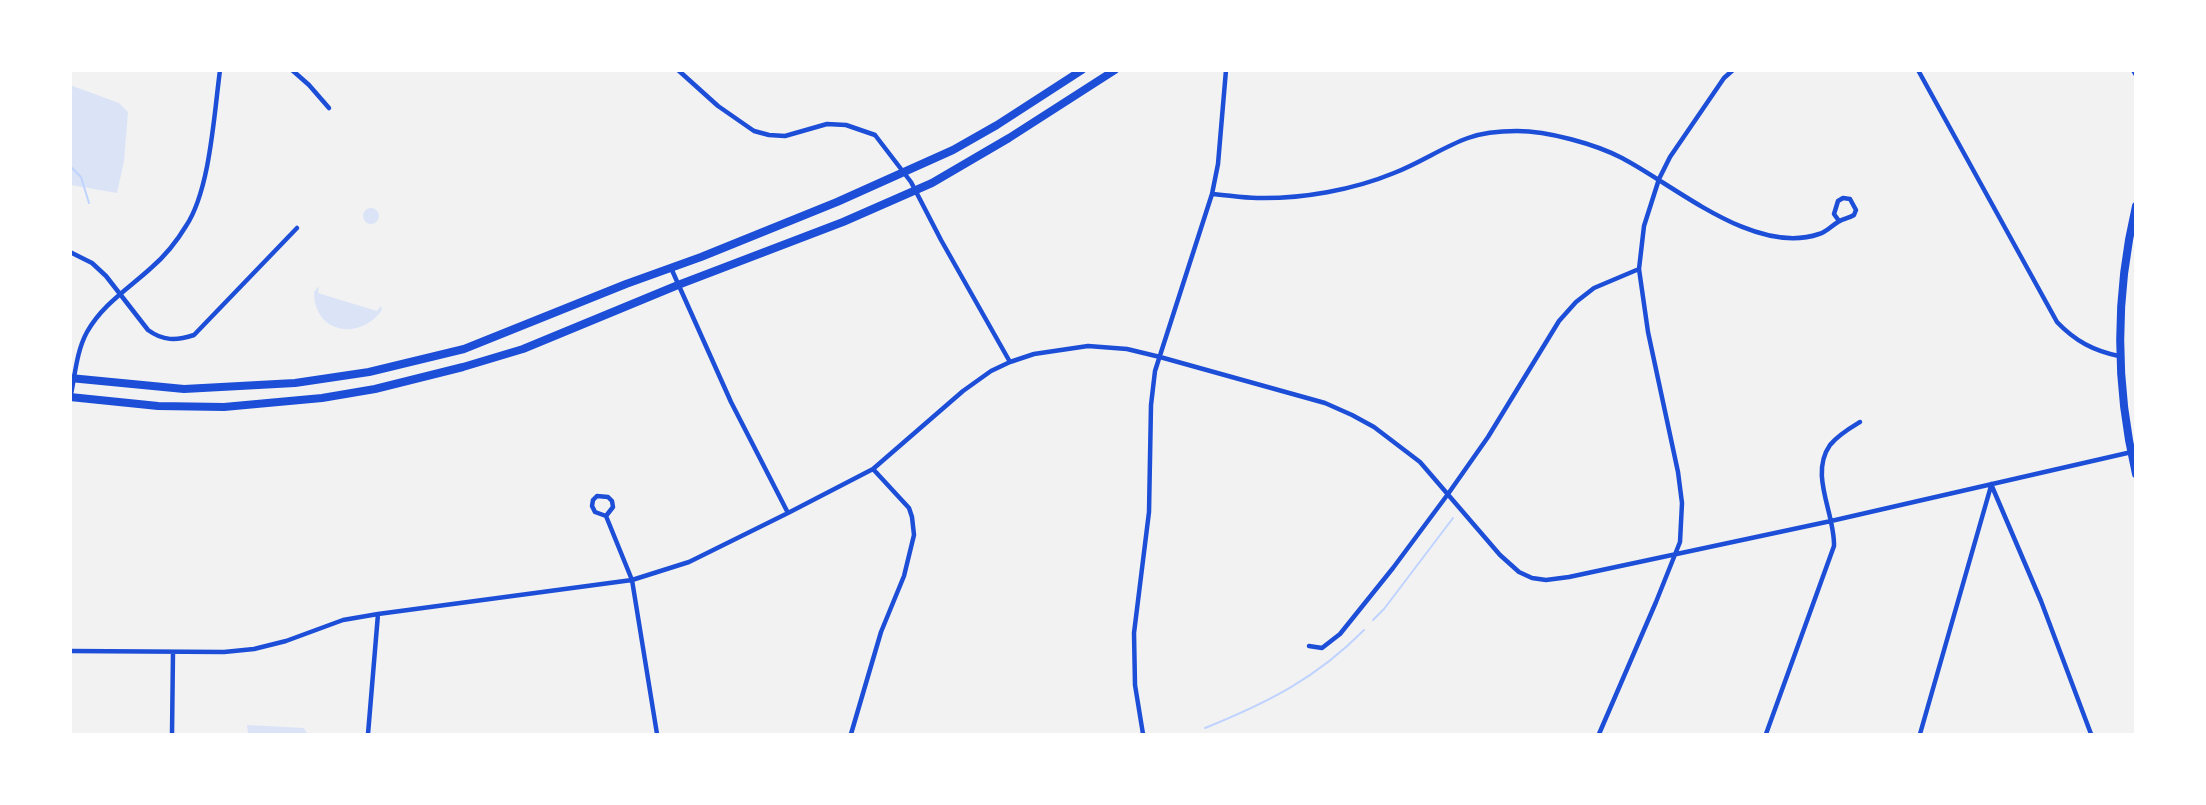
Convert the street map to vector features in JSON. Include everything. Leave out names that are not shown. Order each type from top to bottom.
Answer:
[{"type":"main road","points":[[72,378],[184,388],[296,383],[361,374],[464,349],[826,207],[953,150],[998,125],[1082,70]]},
{"type":"main road","points":[[71,395],[158,406],[224,407],[322,398],[375,389],[523,349],[678,285],[843,222],[932,183],[1009,138],[1115,70]]},
{"type":"main road","points":[[2136,206],[2120,297],[2119,356],[2126,428],[2136,474]]},
{"type":"street","points":[[71,395],[72,378],[86,333],[101,311],[164,256],[187,226],[195,210],[203,187],[220,70]]},
{"type":"street","points":[[292,70],[329,108]]},
{"type":"street","points":[[678,70],[718,106],[754,131],[769,135],[785,135],[826,124],[846,125],[875,135],[915,190],[1010,362]]},
{"type":"street","points":[[1143,735],[1135,685],[1134,633],[1149,512],[1151,405],[1155,371],[1212,194],[1218,164],[1226,70]]},
{"type":"street","points":[[1599,735],[1680,542],[1682,503],[1678,472],[1648,332],[1639,269],[1644,226],[1659,179],[1670,157],[1724,78],[1733,70]]},
{"type":"street","points":[[1918,70],[2057,322],[2069,335],[2087,346],[2119,356]]},
{"type":"street","points":[[2133,70],[2136,75]]},
{"type":"street","points":[[1212,194],[1258,198],[1326,193],[1395,173],[1469,137],[1488,132],[1520,131],[1594,146],[1659,179],[1734,224],[1769,237],[1791,238],[1818,235],[1831,229],[1839,221],[1854,215],[1856,210],[1850,199],[1844,198],[1838,201],[1834,214],[1839,221]]},
{"type":"street","points":[[70,252],[92,262],[148,330],[170,340],[179,340],[194,335],[297,228]]},
{"type":"street","points":[[671,268],[731,402],[788,513]]},
{"type":"street","points":[[1309,646],[1322,648],[1340,634],[1393,568],[1488,437],[1559,321],[1576,302],[1594,288],[1639,269]]},
{"type":"street","points":[[70,651],[224,652],[254,649],[286,641],[343,621],[378,614],[632,580],[689,562],[873,469],[963,391],[991,371],[1034,354],[1088,346],[1127,349],[1160,357],[1325,403],[1352,415],[1374,427],[1408,451],[1500,555],[1519,572],[1532,578],[1546,580],[1831,521],[2133,452]]},
{"type":"street","points":[[1766,735],[1834,546],[1822,480],[1824,458],[1831,444],[1839,436],[1860,422]]},
{"type":"street","points":[[851,735],[881,632],[904,576],[914,535],[909,508],[873,469]]},
{"type":"street","points":[[1920,735],[1991,484]]},
{"type":"street","points":[[1991,484],[2041,601],[2091,735]]},
{"type":"street","points":[[606,516],[613,507],[612,501],[608,497],[597,496],[592,506],[595,512],[606,516],[632,580],[657,735]]},
{"type":"street","points":[[368,735],[378,614]]},
{"type":"street","points":[[172,735],[173,652]]},
{"type":"shaded area","points":[[70,85],[119,103],[128,112],[124,161],[117,193],[71,185]]},
{"type":"shaded area","points":[[371,208],[379,216],[371,224],[363,216]]},
{"type":"shaded area","points":[[319,286],[318,293],[377,311],[381,306],[382,310],[373,320],[362,326],[351,329],[340,328],[330,324],[322,317],[316,306],[314,292]]},
{"type":"shaded area","points":[[247,725],[304,728],[307,734],[248,734]]},
{"type":"waterway","points":[[70,166],[81,177],[89,203]]},
{"type":"waterway","points":[[1373,620],[1384,609],[1453,518]]},
{"type":"waterway","points":[[1205,728],[1290,688],[1328,662],[1364,630]]}]
